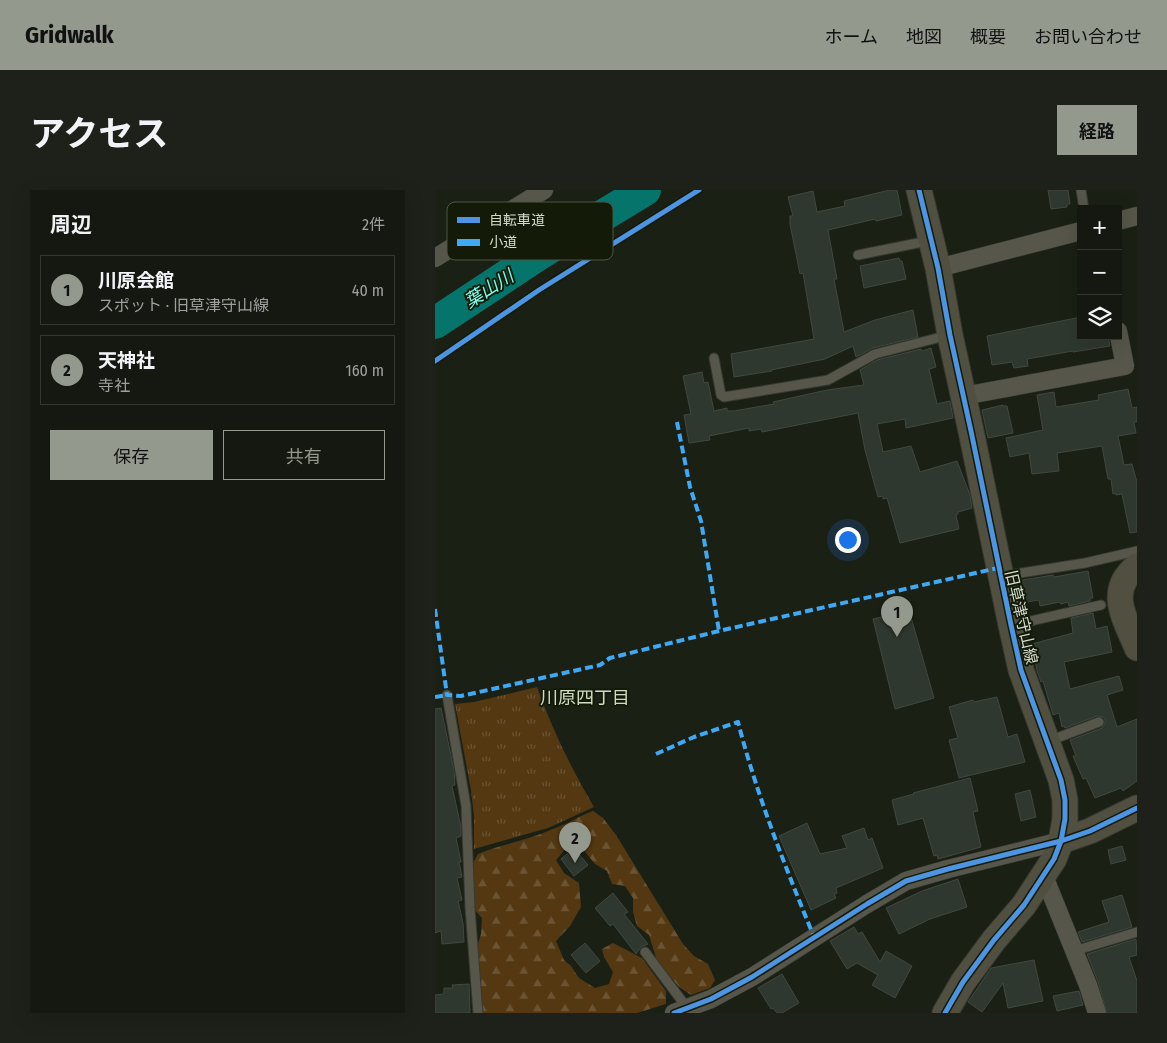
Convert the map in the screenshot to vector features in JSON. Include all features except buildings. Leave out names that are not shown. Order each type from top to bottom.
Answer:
[{"type":"street","points":[[525,202],[544,190]]},
{"type":"street","name":"旧草津守山線","points":[[919,190],[938,268],[949,335],[1021,670],[1061,780],[1065,800],[1065,819],[1061,841],[1054,859],[1024,905],[994,940],[963,982],[945,1013]]},
{"type":"street","points":[[1122,220],[1137,216]]},
{"type":"street","points":[[938,268],[1077,232]]},
{"type":"street","points":[[435,258],[447,251]]},
{"type":"street","points":[[963,396],[1125,366],[1120,340]]},
{"type":"street","points":[[1137,566],[1125,580],[1119,592],[1120,605],[1137,648]]},
{"type":"street","points":[[681,1011],[711,999],[752,977],[859,909],[906,882],[975,862],[1061,841],[1090,831],[1137,808]]},
{"type":"street","points":[[1044,876],[1088,985],[1097,1013]]},
{"type":"lane","points":[[1081,190],[1083,205]]},
{"type":"lane","points":[[858,255],[931,240]]},
{"type":"lane","points":[[714,358],[721,395],[724,397],[827,380],[875,354],[949,335]]},
{"type":"lane","points":[[1000,577],[1085,563],[1137,551]]},
{"type":"lane","points":[[1011,625],[1101,605]]},
{"type":"lane","points":[[447,694],[466,806],[470,917],[478,1013]]},
{"type":"lane","points":[[1047,742],[1099,722]]},
{"type":"lane","points":[[1074,951],[1137,932]]},
{"type":"lane","points":[[645,952],[681,1011]]},
{"type":"green space","points":[[537,687],[577,778],[594,807],[548,828],[474,849],[474,816],[471,790],[455,704],[474,702]]},
{"type":"green space","points":[[593,811],[603,818],[616,835],[683,944],[694,956],[708,964],[715,980],[710,988],[691,995],[679,987],[657,961],[649,935],[637,926],[633,912],[633,898],[625,886],[612,884],[607,871],[595,864],[581,847],[569,845],[556,860],[564,873],[579,883],[581,907],[570,926],[556,941],[564,960],[571,966],[579,978],[595,988],[609,984],[613,972],[604,957],[602,949],[613,943],[642,958],[666,991],[666,1004],[637,1013],[476,1013],[475,954],[481,934],[482,918],[469,904],[471,867],[478,854],[544,833]]},
{"type":"waterway","name":"葉山川","points":[[613,209],[645,190]]},
{"type":"waterway","name":"葉山川","points":[[435,323],[530,260]]},
{"type":"marked path","points":[[677,422],[690,487],[701,521],[719,631]]},
{"type":"marked path","points":[[435,609],[447,695],[461,696],[600,665],[610,658],[719,631],[998,568]]},
{"type":"marked path","points":[[435,697],[447,695]]},
{"type":"marked path","points":[[656,754],[694,737],[738,722],[763,804],[814,937]]},
{"type":"cycle path","points":[[613,244],[699,190]]},
{"type":"cycle path","points":[[919,190],[938,268],[950,335],[1021,670],[1061,780],[1065,800],[1065,819],[1061,841],[1054,859],[1024,905],[994,940],[963,982],[945,1013]]},
{"type":"cycle path","points":[[435,361],[539,290],[587,260]]},
{"type":"cycle path","points":[[674,1013],[711,999],[752,977],[906,881],[1061,841],[1090,831],[1137,808]]},
{"type":"place","name":"川原会館","points":[[897,637]]},
{"type":"place","name":"天神社","points":[[575,863]]},
{"type":"district","name":"川原四丁目","points":[[585,698]]}]
